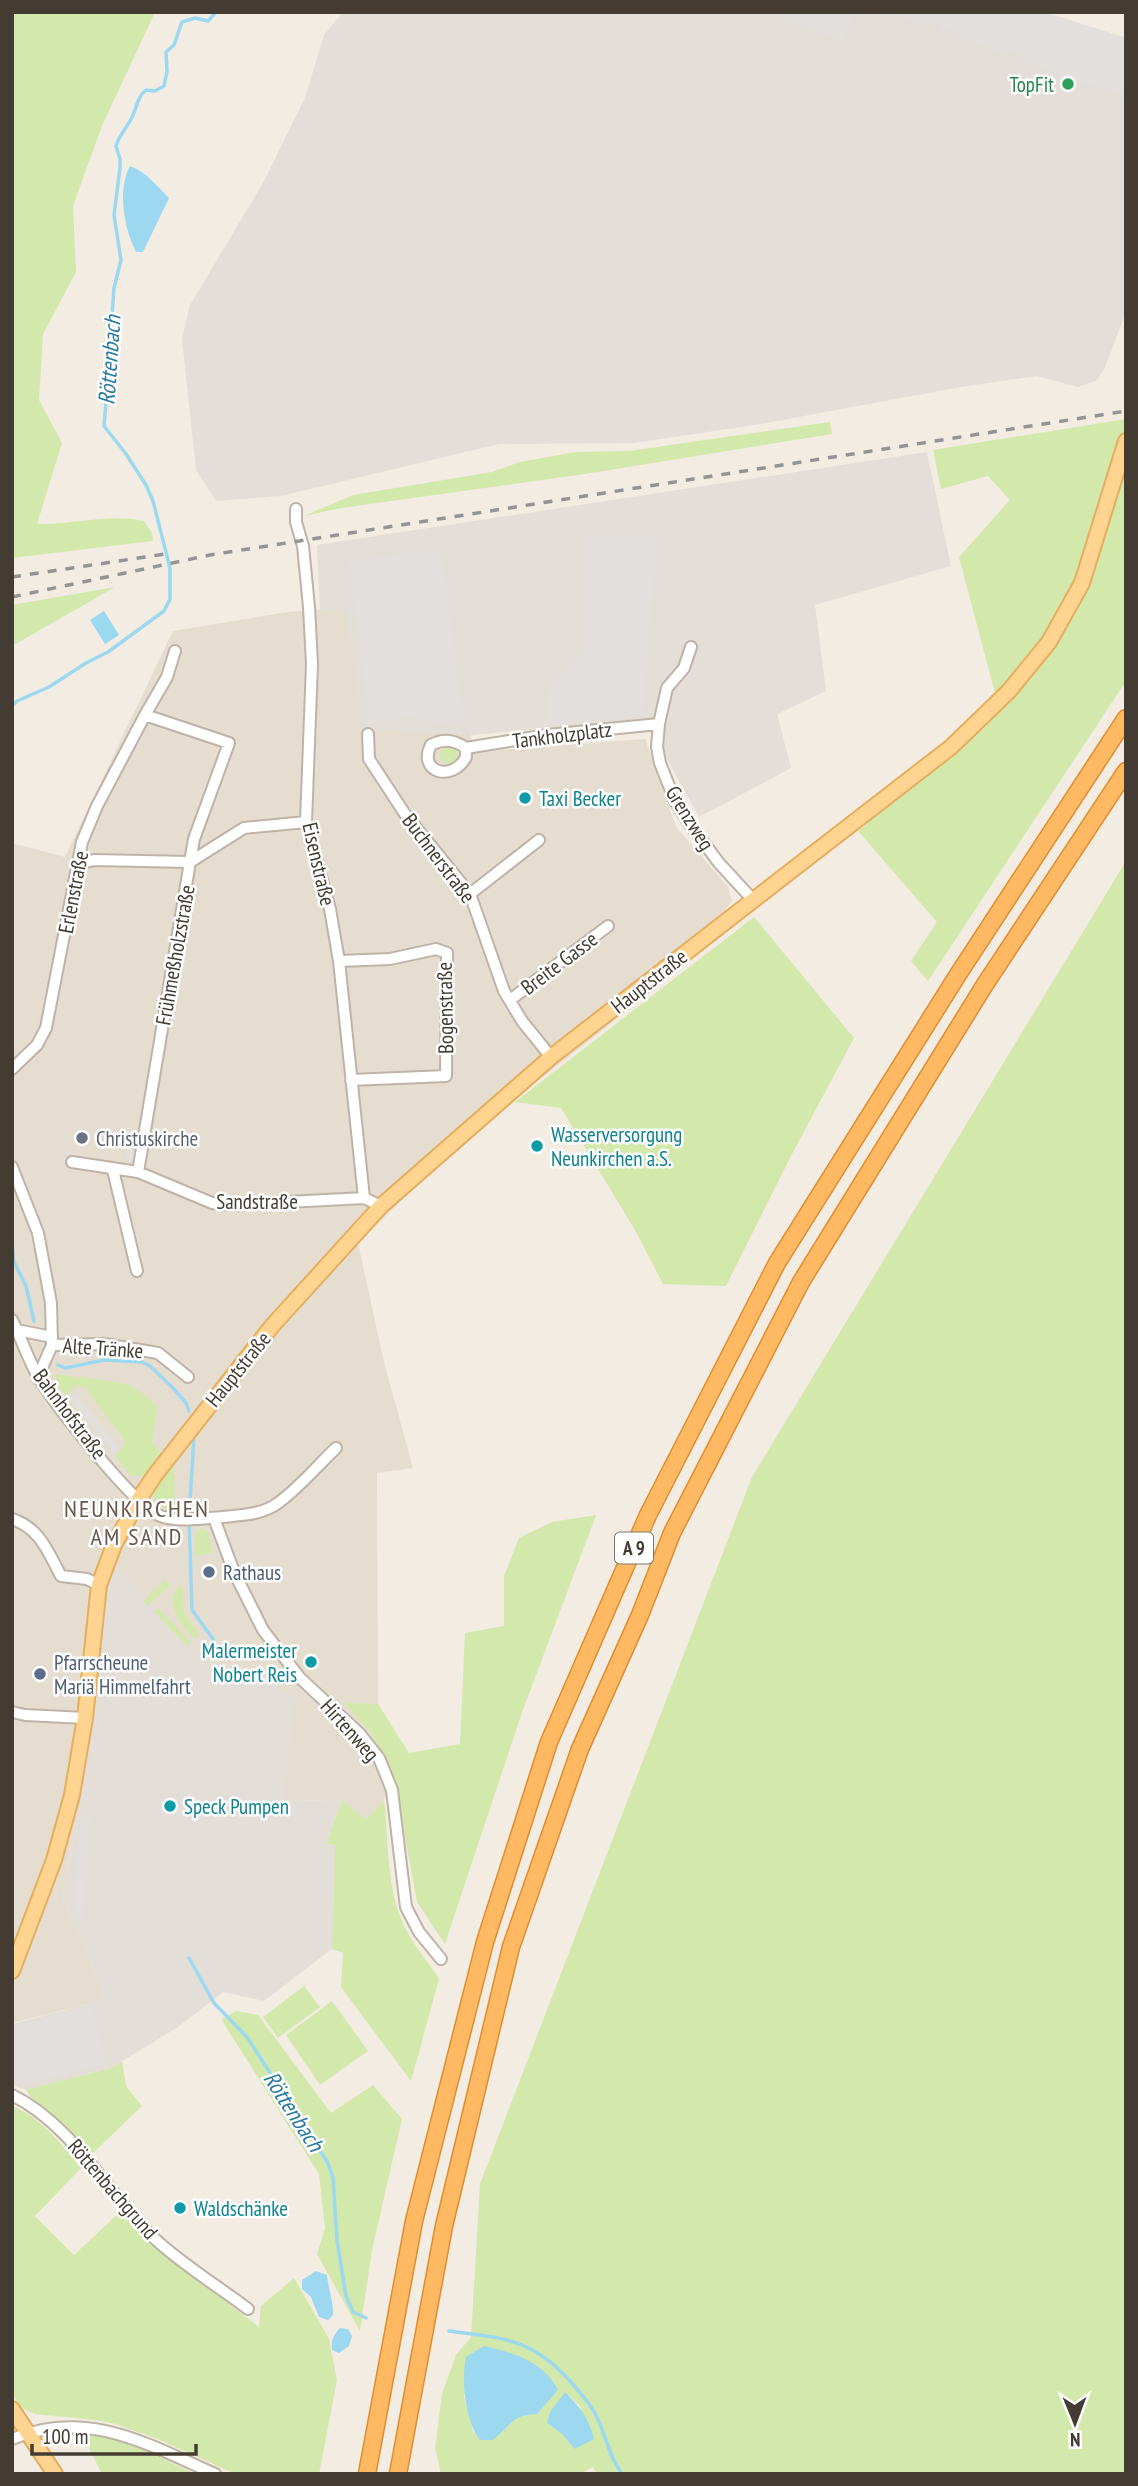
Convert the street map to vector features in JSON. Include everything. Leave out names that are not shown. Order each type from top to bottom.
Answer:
[{"type":"highway","name":"A 9","points":[[366,2474],[414,2221],[485,1942],[554,1730],[648,1515],[777,1263],[959,973],[1126,718]]},
{"type":"highway","name":"A 9","points":[[398,2474],[444,2227],[511,1947],[580,1749],[640,1615],[672,1533],[802,1282],[984,986],[1126,771]]},
{"type":"main road","name":"Hauptstraße","points":[[12,1970],[54,1860],[74,1784],[85,1718],[99,1586],[114,1545],[139,1499],[185,1435],[272,1326],[381,1206],[551,1057],[951,747],[1009,691],[1049,642],[1082,583],[1126,441]]},
{"type":"main road","points":[[12,2409],[54,2474]]},
{"type":"street","name":"Eisenstraße","points":[[296,509],[296,522],[303,546],[311,653],[306,822],[330,909],[339,961],[363,1198]]},
{"type":"street","name":"Grenzweg","points":[[691,647],[684,668],[667,688],[659,724],[657,747],[660,763],[675,801],[719,863],[753,900]]},
{"type":"street","name":"Erlenstraße","points":[[12,1069],[37,1045],[46,1028],[82,842],[97,806],[167,677],[175,651]]},
{"type":"street","points":[[78,864],[94,860],[190,862],[194,839],[229,743],[145,715]]},
{"type":"street","name":"Tankholzplatz","points":[[466,748],[547,735],[659,724]]},
{"type":"street","name":"Buchnerstraße","points":[[369,734],[369,759],[405,814],[470,894],[510,1000],[522,1021],[551,1057]]},
{"type":"street","name":"Frühmeßholzstraße","points":[[138,1172],[190,862],[244,828],[306,822]]},
{"type":"street","points":[[470,894],[539,840]]},
{"type":"street","name":"Breite Gasse","points":[[510,1000],[608,926]]},
{"type":"street","name":"Bogenstraße","points":[[339,961],[390,959],[436,949],[447,953],[446,1076],[351,1080]]},
{"type":"street","name":"Sandstraße","points":[[72,1162],[138,1172],[212,1203],[231,1205],[363,1198]]},
{"type":"street","points":[[12,1167],[38,1233],[51,1303],[52,1341],[38,1377]]},
{"type":"street","points":[[113,1170],[137,1271]]},
{"type":"street","points":[[363,1198],[381,1206]]},
{"type":"street","name":"Alte Tränke","points":[[15,1325],[52,1341],[104,1344],[158,1353],[188,1377]]},
{"type":"street","name":"Bahnhofstraße","points":[[15,1325],[38,1377],[60,1408],[139,1499],[152,1511],[170,1518],[214,1518]]},
{"type":"street","points":[[214,1518],[248,1515],[277,1503],[336,1448]]},
{"type":"street","points":[[12,1518],[37,1532],[61,1576],[88,1579],[99,1586]]},
{"type":"street","name":"Hirtenweg","points":[[214,1518],[234,1572],[263,1630],[300,1678],[360,1734],[379,1758],[392,1790],[406,1907],[419,1931],[441,1959]]},
{"type":"street","points":[[12,1712],[85,1718]]},
{"type":"street","name":"Röttenbachgrund","points":[[12,2095],[34,2106],[65,2135],[156,2240],[248,2309]]},
{"type":"street","points":[[12,2439],[42,2428],[71,2426],[116,2432],[215,2474]]},
{"type":"shaded area","points":[[343,12],[1044,12],[1126,38],[1126,312],[1104,370],[1096,381],[1078,387],[1037,376],[634,443],[499,444],[281,496],[216,501],[196,470],[182,339],[190,305],[263,183],[305,98],[324,35]]},
{"type":"shaded area","points":[[787,12],[854,12],[843,41],[785,20]]},
{"type":"shaded area","points":[[887,12],[1044,12],[1126,38],[1126,98],[1100,86],[1099,88],[1020,60],[1021,55],[1007,50],[1005,55],[989,49],[990,45],[984,42],[982,46],[959,38],[960,34],[945,28],[943,32],[939,31],[941,23],[931,20],[928,27]]},
{"type":"shaded area","points":[[927,452],[951,566],[815,605],[826,691],[777,714],[791,768],[699,817],[645,719],[472,735],[362,728],[346,609],[320,611],[317,545]]},
{"type":"shaded area","points":[[657,534],[643,717],[548,726],[548,692],[583,651],[583,538]]},
{"type":"shaded area","points":[[441,549],[464,721],[429,725],[419,716],[369,722],[349,561]]},
{"type":"shaded area","points":[[346,608],[470,730],[473,752],[645,739],[676,827],[728,887],[732,901],[725,910],[741,921],[506,1106],[448,1155],[358,1243],[384,1362],[413,1468],[377,1473],[378,1704],[345,1704],[371,1733],[394,1777],[384,1800],[366,1820],[342,1800],[283,1801],[253,1670],[204,1660],[117,1567],[100,1601],[102,1636],[85,1780],[62,1898],[86,1947],[105,2000],[12,2023],[12,843],[65,857],[173,631],[287,612]]},
{"type":"shaded area","points":[[128,1139],[136,1140],[133,1163],[125,1160]]},
{"type":"shaded area","points":[[64,1151],[106,1161],[104,1169],[63,1163]]},
{"type":"shaded area","points":[[76,1393],[120,1448],[113,1453],[69,1398]]},
{"type":"shaded area","points":[[117,1566],[204,1660],[253,1670],[295,1698],[283,1801],[342,1800],[326,1844],[335,1845],[332,1949],[264,2001],[223,1992],[178,2027],[111,2068],[26,2090],[12,2085],[12,2024],[105,2000],[86,1947],[62,1898],[85,1780],[102,1636],[100,1601]]},
{"type":"shaded area","points":[[81,1814],[91,1815],[83,1920],[73,1919]]},
{"type":"shaded area","points":[[92,2005],[105,2064],[24,2085],[12,2081],[12,2028]]},
{"type":"green space","points":[[12,12],[155,12],[102,126],[73,206],[76,272],[43,334],[39,400],[62,443],[37,524],[132,519],[144,521],[152,533],[153,541],[12,558]]},
{"type":"green space","points":[[1126,419],[1126,681],[928,981],[911,961],[937,922],[858,831],[1000,712],[959,557],[1010,500],[988,476],[941,489],[933,450]]},
{"type":"green space","points":[[830,422],[832,434],[585,474],[341,508],[304,516],[353,495],[492,472],[520,462],[576,452],[629,451]]},
{"type":"green space","points":[[115,587],[12,646],[12,605]]},
{"type":"green space","points":[[449,746],[455,749],[458,755],[455,761],[449,764],[443,761],[440,755],[443,749]]},
{"type":"green space","points":[[1126,861],[1126,2474],[597,2474],[593,2467],[579,2474],[441,2474],[435,2448],[442,2394],[456,2355],[471,2337],[480,2184],[752,1477]],"holes":[[[466,2378],[537,2414],[516,2419],[501,2434],[473,2432],[464,2397]],[[565,2392],[581,2407],[575,2449],[561,2433],[547,2423]]]},
{"type":"green space","points":[[754,917],[854,1038],[726,1286],[663,1284],[635,1230],[561,1108],[515,1102]]},
{"type":"green space","points":[[55,1374],[124,1383],[142,1393],[157,1407],[152,1442],[161,1454],[144,1476],[130,1475],[115,1456],[125,1444],[123,1438],[84,1387],[77,1386],[65,1395],[57,1384]]},
{"type":"green space","points":[[174,1464],[175,1512],[164,1508],[154,1497]]},
{"type":"green space","points":[[596,1515],[521,1715],[445,1944],[417,1902],[394,1777],[371,1733],[344,1703],[378,1704],[409,1753],[460,1744],[465,1633],[504,1626],[504,1576],[519,1538],[552,1522]]},
{"type":"green space","points":[[202,1528],[209,1533],[212,1553],[195,1555],[195,1534]]},
{"type":"green space","points":[[165,1580],[170,1585],[147,1606],[143,1601]]},
{"type":"green space","points":[[182,1586],[184,1612],[199,1635],[194,1639],[173,1608],[174,1594],[178,1587]]},
{"type":"green space","points":[[158,1608],[191,1642],[187,1646],[154,1612]]},
{"type":"green space","points":[[342,1800],[366,1820],[384,1800],[390,1875],[396,1905],[409,1935],[439,1979],[411,2081],[341,1987],[343,1953],[332,1949],[335,1845],[326,1844]]},
{"type":"green space","points":[[304,1986],[320,2007],[278,2038],[263,2017]]},
{"type":"green space","points":[[332,2001],[368,2051],[320,2085],[286,2035]]},
{"type":"green space","points":[[237,2011],[258,2015],[331,2113],[373,2085],[402,2119],[372,2250],[360,2331],[317,2254],[325,2228],[319,2174],[221,2019]]},
{"type":"green space","points":[[122,2061],[126,2086],[142,2106],[90,2156],[65,2125],[33,2100],[26,2090],[111,2068]]},
{"type":"green space","points":[[12,2106],[41,2124],[81,2168],[35,2216],[74,2255],[120,2212],[148,2243],[259,2327],[261,2306],[294,2278],[329,2339],[337,2380],[319,2474],[235,2474],[160,2440],[116,2424],[35,2414],[22,2408],[12,2394]]},
{"type":"green space","points":[[90,2433],[127,2442],[195,2474],[102,2474],[83,2436]]},
{"type":"water","points":[[130,166],[146,176],[169,198],[143,252],[136,252],[125,221],[124,186]]},
{"type":"water","points":[[104,611],[119,635],[105,644],[90,620]]},
{"type":"water","points":[[316,2271],[327,2275],[333,2310],[333,2315],[328,2320],[319,2317],[311,2297],[302,2289],[302,2280]]},
{"type":"water","points":[[340,2328],[348,2329],[352,2336],[349,2346],[339,2353],[332,2350],[332,2344]]},
{"type":"water","points":[[484,2346],[517,2355],[536,2365],[552,2380],[558,2390],[537,2414],[516,2419],[493,2440],[480,2440],[475,2432],[464,2388],[466,2357]]},
{"type":"water","points":[[565,2392],[583,2413],[594,2439],[575,2449],[561,2433],[547,2423],[550,2412]]},
{"type":"waterway","name":"Röttenbach","points":[[12,706],[108,652],[164,611],[170,599],[170,568],[153,501],[126,454],[104,426],[108,379],[114,352],[111,330],[114,288],[121,260],[114,215],[120,168],[116,146],[143,93],[164,86],[167,71],[166,52],[174,45],[182,22],[195,18],[208,21],[216,12]]},
{"type":"waterway","name":"Röttenbach","points":[[12,1243],[14,1262],[26,1286],[34,1321]]},
{"type":"waterway","name":"Röttenbach","points":[[58,1365],[65,1368],[104,1360],[142,1362],[173,1388],[186,1403],[189,1411]]},
{"type":"waterway","name":"Röttenbach","points":[[194,1437],[189,1517],[192,1610],[213,1639],[216,1650]]},
{"type":"waterway","name":"Röttenbach","points":[[189,1958],[214,2003],[247,2037],[328,2163],[333,2178],[337,2240],[346,2296],[353,2312],[366,2318]]},
{"type":"waterway","name":"Röttenbach","points":[[449,2331],[515,2342],[543,2356],[579,2391],[593,2410],[622,2474]]},
{"type":"railway","points":[[12,597],[210,555],[1126,411]]},
{"type":"railway","points":[[12,577],[172,553]]},
{"type":"place","name":"TopFit","points":[[1068,84]]},
{"type":"place","name":"Taxi Becker","points":[[525,798]]},
{"type":"place","name":"Christuskirche","points":[[82,1138]]},
{"type":"place","name":"Wasserversorgung Neunkirchen a.S.","points":[[537,1146]]},
{"type":"place","name":"Rathaus","points":[[209,1572]]},
{"type":"place","name":"Malermeister Nobert Reis","points":[[311,1662]]},
{"type":"place","name":"Pfarrscheune Mariä Himmelfahrt","points":[[40,1674]]},
{"type":"place","name":"Speck Pumpen","points":[[170,1806]]},
{"type":"place","name":"Waldschänke","points":[[180,2208]]},
{"type":"district","name":"NEUNKIRCHEN AM SAND","points":[[137,1522]]}]
